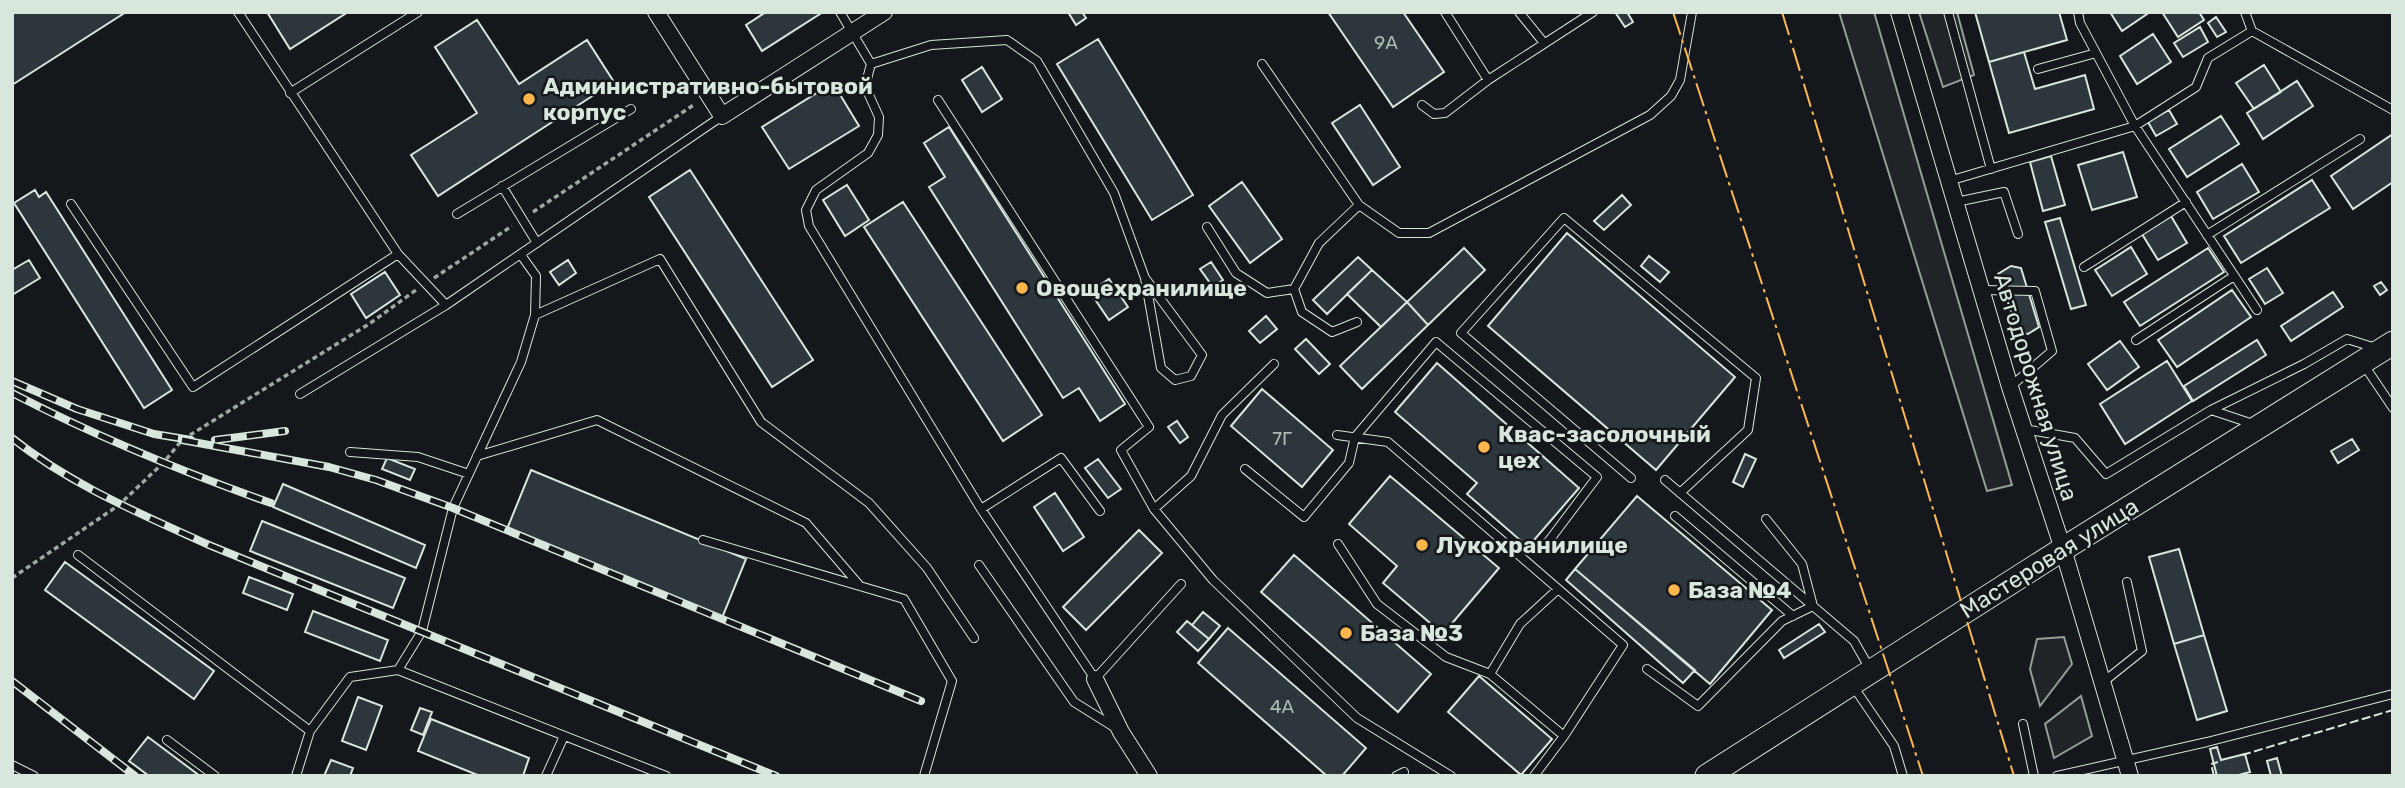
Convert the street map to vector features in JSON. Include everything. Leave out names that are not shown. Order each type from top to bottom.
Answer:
[{"type":"main road","name":"Мастеровая улица","points":[[1707,776],[2387,347]]},
{"type":"street","points":[[656,12],[722,116],[884,12]]},
{"type":"street","name":"Автодорожная улица","points":[[1899,12],[2010,387],[2063,549],[2130,776]]},
{"type":"street","points":[[1095,679],[1121,732],[1149,776]]},
{"type":"lane","points":[[238,12],[398,254],[446,304]]},
{"type":"lane","points":[[290,93],[418,12]]},
{"type":"lane","points":[[840,12],[871,64],[865,86],[879,117],[878,135],[868,153],[816,190],[806,210],[809,226],[981,509],[1095,679],[1181,584]]},
{"type":"lane","points":[[1445,12],[1488,80]]},
{"type":"lane","points":[[1519,12],[1544,43]]},
{"type":"lane","points":[[1422,105],[1434,114],[1445,113],[1488,80],[1593,12]]},
{"type":"lane","points":[[1262,64],[1359,205],[1399,233],[1429,233],[1650,115],[1671,96],[1680,80],[1692,12]]},
{"type":"lane","points":[[1948,12],[1992,169]]},
{"type":"lane","points":[[2078,12],[2080,23],[2135,125],[2257,310]]},
{"type":"lane","points":[[2245,12],[2252,31],[2393,110]]},
{"type":"lane","points":[[1949,181],[2135,125],[2196,87],[2208,58],[2252,31]]},
{"type":"lane","points":[[871,64],[931,45],[1007,40],[1037,61],[1114,194],[1145,278],[1161,368],[1175,380],[1191,376],[1202,355],[1145,278]]},
{"type":"lane","points":[[2038,69],[2096,53]]},
{"type":"lane","points":[[938,100],[1149,427],[1121,450],[1154,509],[1213,580],[1357,718],[1437,773],[1451,776]]},
{"type":"lane","points":[[457,214],[631,108]]},
{"type":"lane","points":[[300,394],[521,255],[722,116]]},
{"type":"lane","points":[[2207,235],[2360,139]]},
{"type":"lane","points":[[502,186],[537,243]]},
{"type":"lane","points":[[1956,202],[2004,192],[2018,234]]},
{"type":"lane","points":[[2084,267],[2186,202]]},
{"type":"lane","points":[[71,204],[193,387],[398,254]]},
{"type":"lane","points":[[1357,322],[1332,332],[1302,312],[1294,289],[1319,243],[1359,205]]},
{"type":"lane","points":[[1631,478],[1461,333],[1564,218],[1756,378],[1748,430],[1680,493]]},
{"type":"lane","points":[[1207,227],[1236,273],[1267,293],[1294,289]]},
{"type":"lane","points":[[398,670],[422,631],[453,508],[521,362],[535,315],[536,276],[521,255]]},
{"type":"lane","points":[[535,315],[660,259],[761,422],[869,503],[928,568],[974,638]]},
{"type":"lane","points":[[2136,340],[2234,276]]},
{"type":"lane","points":[[1982,290],[2035,291],[2052,351],[2010,387]]},
{"type":"lane","points":[[2024,429],[2075,438],[2106,474],[2211,410],[2304,364],[2347,339],[2387,347]]},
{"type":"lane","points":[[1245,469],[1304,517],[1349,463],[1355,437],[1436,342],[1598,477],[1545,546]]},
{"type":"lane","points":[[2362,362],[2393,408]]},
{"type":"lane","points":[[1154,509],[1191,476],[1222,415],[1274,364]]},
{"type":"lane","points":[[2211,410],[2260,426]]},
{"type":"lane","points":[[477,456],[597,421],[806,523],[860,586]]},
{"type":"lane","points":[[1337,435],[1388,442],[1556,590],[1623,645],[1564,736],[1534,776]]},
{"type":"lane","points":[[350,452],[418,457],[469,474]]},
{"type":"lane","points":[[981,509],[1060,458],[1100,511]]},
{"type":"lane","points":[[1665,480],[1854,641],[1861,677],[1894,746],[1903,776]]},
{"type":"lane","points":[[1675,516],[1793,615]]},
{"type":"lane","points":[[1766,519],[1802,564],[1813,606]]},
{"type":"lane","points":[[703,540],[904,599],[952,681],[924,776]]},
{"type":"lane","points":[[1338,544],[1377,604],[1446,657],[1490,674],[1564,736]]},
{"type":"lane","points":[[78,555],[310,731]]},
{"type":"lane","points":[[979,565],[1074,702],[1121,732]]},
{"type":"lane","points":[[2102,683],[2142,651],[2127,582]]},
{"type":"lane","points":[[1490,674],[1520,624],[1556,590]]},
{"type":"lane","points":[[1647,669],[1698,706],[1782,621],[1813,606]]},
{"type":"lane","points":[[296,776],[310,731],[350,677],[398,670],[666,776]]},
{"type":"lane","points":[[2057,776],[2207,742],[2393,694]]},
{"type":"lane","points":[[2023,724],[2034,776]]},
{"type":"lane","points":[[546,776],[564,736]]},
{"type":"lane","points":[[167,740],[215,776]]},
{"type":"lane","points":[[12,765],[34,776]]},
{"type":"path","points":[[12,578],[119,505],[164,462],[182,440],[369,324],[426,283],[709,95]]},
{"type":"shaded area","points":[[1839,12],[1874,12],[2012,485],[1987,491]]},
{"type":"shaded area","points":[[1919,12],[1957,12],[1974,75],[1943,87]]},
{"type":"shaded area","points":[[2064,637],[2072,664],[2040,706],[2030,669],[2037,639]]},
{"type":"shaded area","points":[[2081,696],[2092,736],[2054,758],[2045,724]]},
{"type":"building","points":[[12,12],[126,12],[12,85]]},
{"type":"building","points":[[267,12],[348,12],[290,49]]},
{"type":"building","points":[[766,12],[823,12],[762,51],[746,25]]},
{"type":"building","points":[[1068,12],[1082,12],[1086,18],[1076,25]]},
{"type":"building","points":[[1328,12],[1403,12],[1444,72],[1393,107]]},
{"type":"building","points":[[1615,12],[1627,12],[1633,22],[1625,27]]},
{"type":"building","points":[[1975,12],[2059,12],[2067,40],[1989,62]]},
{"type":"building","points":[[2110,12],[2150,12],[2122,31]]},
{"type":"building","points":[[2162,12],[2199,12],[2204,20],[2178,37]]},
{"type":"building","points":[[2216,17],[2226,32],[2217,37],[2208,23]]},
{"type":"building","name":"Административно-бытовой корпус","points":[[477,20],[519,84],[587,40],[614,82],[438,196],[411,155],[477,113],[435,47]]},
{"type":"building","points":[[2200,27],[2208,42],[2183,57],[2174,43]]},
{"type":"building","points":[[2153,34],[2171,62],[2137,84],[2120,56]]},
{"type":"building","points":[[1098,39],[1193,195],[1152,220],[1057,64]]},
{"type":"building","points":[[2024,52],[2035,89],[2085,75],[2094,109],[2009,133],[1989,62]]},
{"type":"building","points":[[2264,65],[2281,92],[2254,109],[2236,83]]},
{"type":"building","points":[[982,67],[1002,99],[982,112],[962,80]]},
{"type":"building","points":[[2297,81],[2313,106],[2263,139],[2247,113]]},
{"type":"building","points":[[833,83],[859,126],[789,169],[762,127]]},
{"type":"building","points":[[1360,105],[1400,167],[1373,185],[1332,123]]},
{"type":"building","points":[[2169,110],[2177,124],[2156,136],[2148,122]]},
{"type":"building","points":[[2221,116],[2239,144],[2187,177],[2169,149]]},
{"type":"building","name":"Овощехранилище","points":[[949,127],[1125,404],[1100,421],[1079,388],[1063,398],[929,187],[945,177],[924,143]]},
{"type":"building","points":[[2393,134],[2393,182],[2353,209],[2331,176]]},
{"type":"building","points":[[2123,152],[2137,197],[2092,210],[2078,165]]},
{"type":"building","points":[[2051,156],[2065,205],[2043,211],[2030,162]]},
{"type":"building","points":[[2242,164],[2259,192],[2213,219],[2197,192]]},
{"type":"building","points":[[690,170],[813,360],[772,387],[649,197]]},
{"type":"building","points":[[2312,180],[2330,208],[2241,263],[2224,236]]},
{"type":"building","points":[[1242,182],[1282,239],[1250,263],[1209,206]]},
{"type":"building","points":[[847,185],[869,220],[845,236],[823,200]]},
{"type":"building","points":[[35,190],[39,197],[46,192],[172,390],[144,408],[14,203]]},
{"type":"building","points":[[1622,195],[1631,205],[1604,230],[1594,221]]},
{"type":"building","name":"Овощехранилище","points":[[903,202],[1042,415],[1003,441],[864,227]]},
{"type":"building","points":[[2171,216],[2187,243],[2158,260],[2142,234]]},
{"type":"building","points":[[2060,218],[2086,305],[2071,309],[2045,222]]},
{"type":"building","points":[[1567,233],[1735,377],[1656,470],[1488,326]]},
{"type":"building","points":[[2131,247],[2147,274],[2112,296],[2095,270]]},
{"type":"building","points":[[1464,248],[1485,270],[1428,325],[1407,302]]},
{"type":"building","points":[[2208,248],[2224,272],[2140,326],[2124,302]]},
{"type":"building","points":[[1649,256],[1669,272],[1660,282],[1641,266]]},
{"type":"building","points":[[1358,257],[1372,270],[1327,314],[1313,300]]},
{"type":"building","points":[[29,260],[40,278],[12,295],[12,270]]},
{"type":"building","points":[[568,260],[576,273],[559,285],[550,272]]},
{"type":"building","points":[[1211,262],[1223,280],[1213,287],[1200,269]]},
{"type":"building","points":[[2011,266],[2021,268],[2039,327],[2028,334],[2018,332],[1998,274]]},
{"type":"building","points":[[2267,268],[2283,293],[2265,304],[2249,279]]},
{"type":"building","points":[[1372,270],[1407,302],[1381,327],[1347,294]]},
{"type":"building","points":[[385,272],[400,295],[366,318],[351,294]]},
{"type":"building","points":[[1109,279],[1128,307],[1109,320],[1090,292]]},
{"type":"building","points":[[2381,282],[2387,290],[2380,295],[2374,286]]},
{"type":"building","points":[[2232,290],[2251,317],[2177,367],[2158,340]]},
{"type":"building","points":[[2333,292],[2343,307],[2291,341],[2281,326]]},
{"type":"building","points":[[1407,302],[1428,325],[1362,389],[1340,366]]},
{"type":"building","points":[[1266,316],[1277,329],[1260,343],[1249,331]]},
{"type":"building","points":[[1306,339],[1330,364],[1319,374],[1295,349]]},
{"type":"building","points":[[2257,340],[2266,355],[2193,401],[2184,386]]},
{"type":"building","points":[[2120,341],[2139,367],[2107,390],[2088,364]]},
{"type":"building","points":[[2167,361],[2192,401],[2125,444],[2100,404]]},
{"type":"building","name":"Квас-засолочный цех","points":[[1437,363],[1579,488],[1528,547],[1467,494],[1477,483],[1395,412]]},
{"type":"building","points":[[1262,389],[1333,450],[1302,487],[1231,426]]},
{"type":"building","points":[[1177,421],[1188,437],[1180,443],[1168,427]]},
{"type":"building","points":[[2352,439],[2359,450],[2338,463],[2331,451]]},
{"type":"building","points":[[1745,454],[1756,459],[1743,487],[1733,482]]},
{"type":"building","points":[[387,458],[415,469],[410,480],[382,469]]},
{"type":"building","points":[[1098,459],[1121,489],[1108,498],[1085,468]]},
{"type":"building","points":[[531,470],[746,559],[722,618],[507,529]]},
{"type":"building","name":"Лукохранилище","points":[[1390,476],[1499,568],[1443,634],[1383,583],[1397,566],[1349,524]]},
{"type":"building","points":[[283,484],[425,545],[416,568],[273,507]]},
{"type":"building","points":[[1055,493],[1084,537],[1063,551],[1034,507]]},
{"type":"building","name":"База №4","points":[[1637,496],[1772,610],[1710,684],[1575,569]]},
{"type":"building","points":[[262,521],[405,578],[393,608],[250,551]]},
{"type":"building","points":[[1139,530],[1162,553],[1086,630],[1063,607]]},
{"type":"building","points":[[2179,549],[2204,635],[2174,644],[2149,557]]},
{"type":"building","name":"База №3","points":[[1294,555],[1431,674],[1398,712],[1261,592]]},
{"type":"building","points":[[65,562],[214,671],[194,699],[45,590]]},
{"type":"building","points":[[1575,569],[1695,670],[1683,683],[1566,580]]},
{"type":"building","points":[[249,577],[293,594],[287,610],[243,593]]},
{"type":"building","points":[[313,611],[388,640],[380,661],[305,632]]},
{"type":"building","points":[[1203,612],[1220,626],[1209,639],[1192,625]]},
{"type":"building","points":[[1187,621],[1209,639],[1198,651],[1177,632]]},
{"type":"building","points":[[1819,624],[1825,632],[1784,658],[1779,650]]},
{"type":"building","points":[[1228,628],[1366,748],[1342,776],[1327,776],[1198,663]]},
{"type":"building","points":[[2204,635],[2227,711],[2197,720],[2174,644]]},
{"type":"building","points":[[1479,676],[1552,739],[1521,775],[1448,712]]},
{"type":"building","points":[[358,697],[382,706],[366,750],[342,741]]},
{"type":"building","points":[[420,708],[432,712],[423,735],[411,730]]},
{"type":"building","points":[[431,719],[529,758],[523,776],[480,776],[418,751]]},
{"type":"building","points":[[148,737],[200,776],[149,776],[129,761]]},
{"type":"building","points":[[2217,747],[2221,760],[2245,754],[2250,772],[2235,776],[2217,776],[2210,749]]},
{"type":"building","points":[[2277,758],[2282,776],[2271,776],[2267,761]]},
{"type":"building","points":[[331,760],[353,768],[350,776],[324,776]]},
{"type":"railway","points":[[12,381],[77,409],[154,434],[191,440]]},
{"type":"railway","points":[[12,393],[140,452],[271,503]]},
{"type":"railway","points":[[215,440],[285,431]]},
{"type":"railway","points":[[12,438],[82,484],[209,545],[776,776]]},
{"type":"railway","points":[[182,440],[329,467],[376,480],[453,508],[921,701]]},
{"type":"railway","points":[[12,681],[135,776]]},
{"type":"fence","points":[[2242,755],[2393,710]]},
{"type":"fence","points":[[2214,776],[2211,764],[2218,762]]},
{"type":"power","points":[[1673,12],[1923,776]]},
{"type":"power","points":[[1782,12],[2014,776]]},
{"type":"place","name":"Административно-бытовой корпус","points":[[529,99]]},
{"type":"place","name":"Овощехранилище","points":[[1022,288]]},
{"type":"place","name":"Квас-засолочный цех","points":[[1484,447]]},
{"type":"place","name":"Лукохранилище","points":[[1422,545]]},
{"type":"place","name":"База №4","points":[[1674,590]]},
{"type":"place","name":"База №3","points":[[1346,633]]}]
